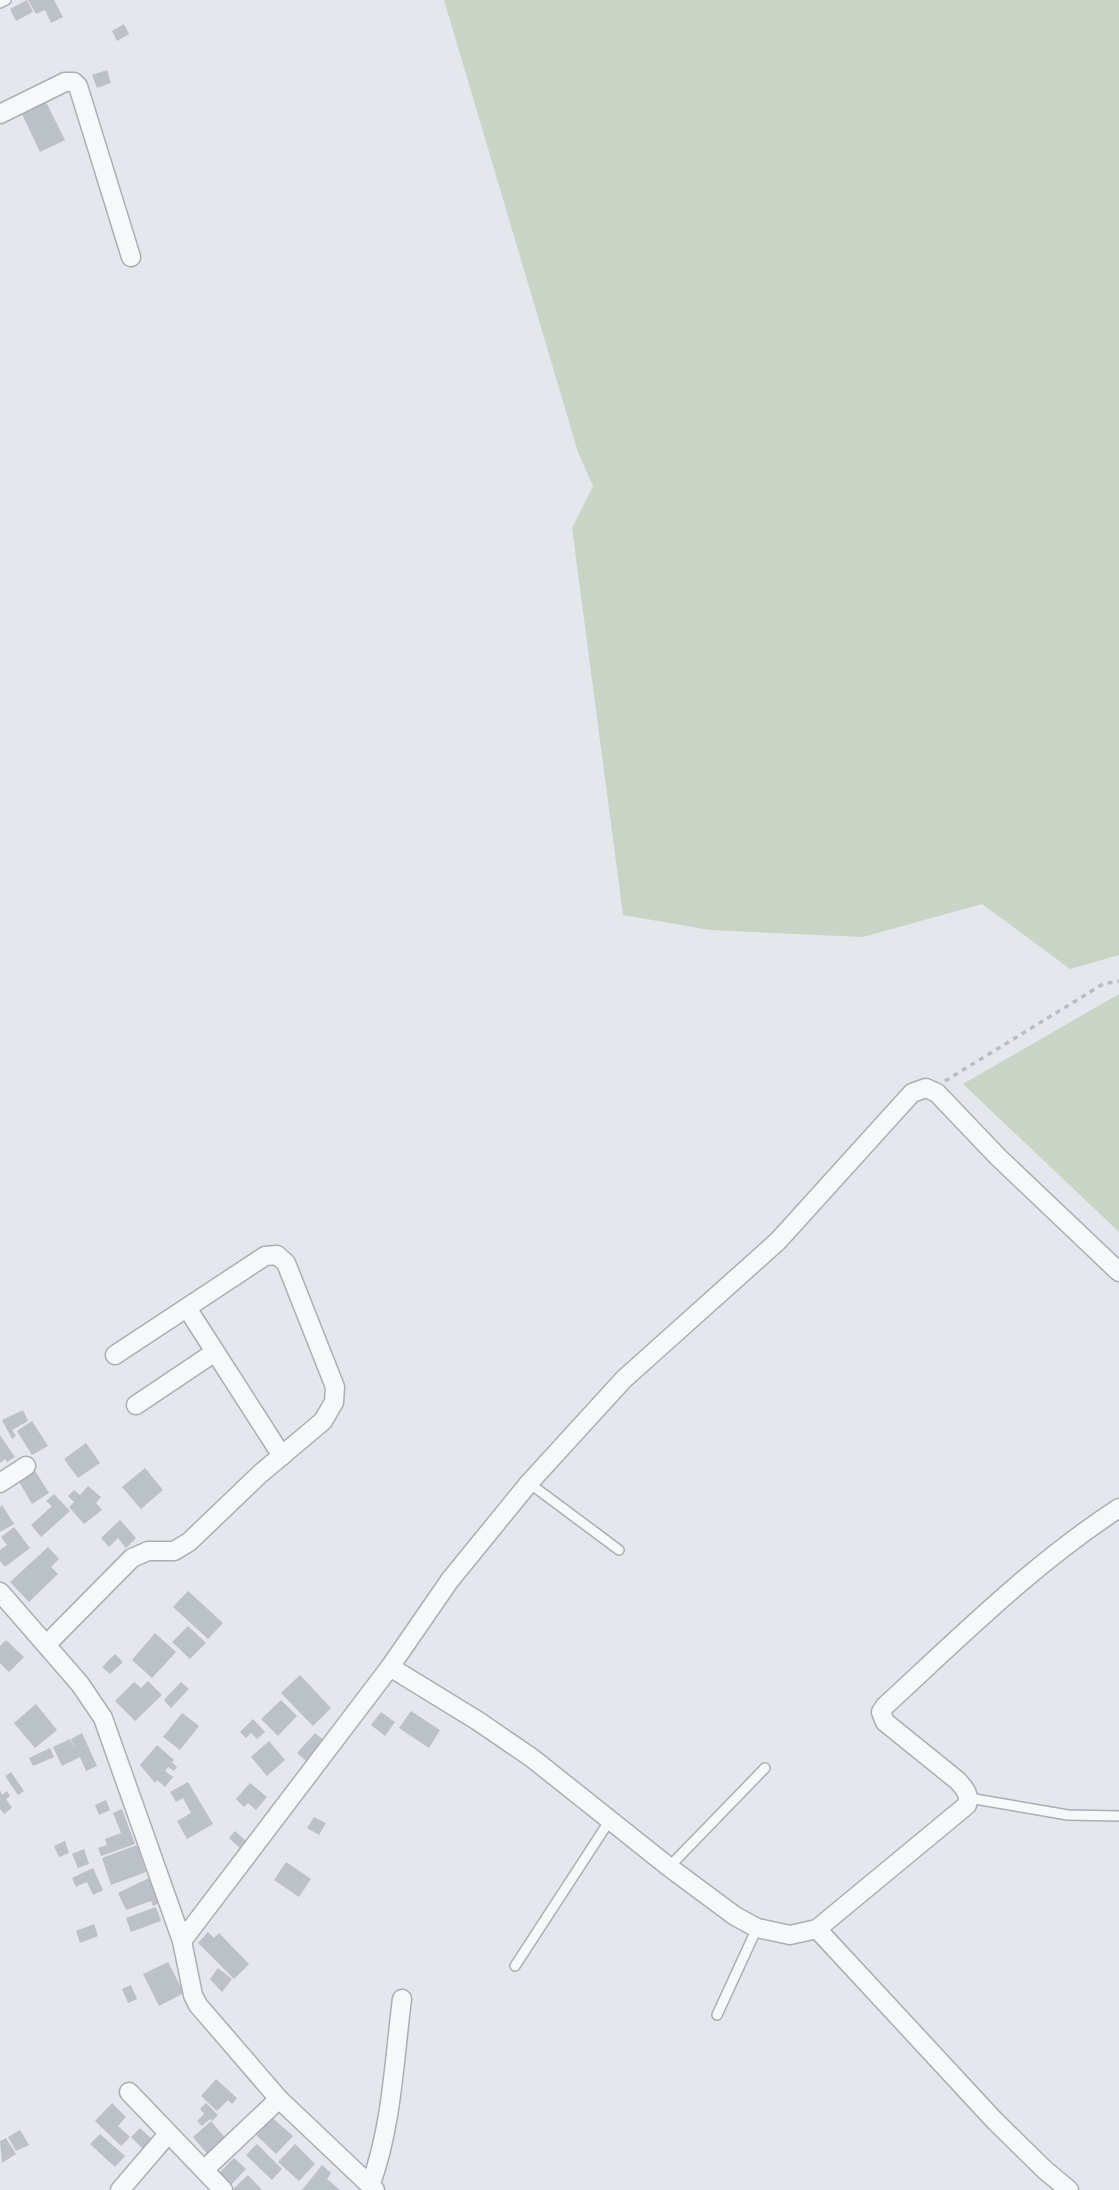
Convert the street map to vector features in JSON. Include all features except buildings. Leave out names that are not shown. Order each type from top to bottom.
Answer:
[{"type":"street","points":[[0,114],[65,82],[74,82],[78,86],[131,257]]},
{"type":"street","points":[[182,1941],[390,1667],[450,1580],[529,1483],[624,1379],[778,1241],[904,1100],[918,1090],[931,1089],[1119,1272]]},
{"type":"street","points":[[47,1644],[132,1558],[148,1551],[165,1552],[182,1547],[328,1416],[335,1394],[335,1387],[286,1263],[277,1255],[265,1256],[115,1355]]},
{"type":"street","points":[[187,1308],[282,1456]]},
{"type":"street","points":[[136,1405],[215,1352]]},
{"type":"street","points":[[0,1483],[26,1466]]},
{"type":"street","points":[[390,1667],[532,1758],[735,1916],[757,1928],[790,1935],[817,1928],[967,1805],[969,1798],[958,1781],[885,1722],[881,1712],[885,1706],[1023,1579],[1084,1531],[1119,1508]]},
{"type":"street","points":[[0,1592],[93,1700],[103,1718],[182,1941],[193,1995],[198,2005],[279,2099],[372,2188],[385,2132],[402,1999]]},
{"type":"street","points":[[817,1928],[995,2121],[1069,2190]]},
{"type":"street","points":[[129,2092],[223,2190]]},
{"type":"street","points":[[205,2169],[279,2099]]},
{"type":"street","points":[[120,2190],[168,2134]]},
{"type":"lane","points":[[0,3],[6,0]]},
{"type":"lane","points":[[529,1483],[619,1550]]},
{"type":"lane","points":[[669,1867],[765,1768]]},
{"type":"lane","points":[[969,1798],[1068,1815],[1119,1816]]},
{"type":"lane","points":[[515,1966],[610,1820]]},
{"type":"lane","points":[[716,2015],[757,1928]]},
{"type":"path","points":[[931,1089],[1103,984],[1119,981]]},
{"type":"green space","points":[[444,0],[1119,0],[1119,955],[1070,969],[982,904],[863,937],[710,930],[623,915],[572,528],[593,486],[578,452]]},
{"type":"green space","points":[[1119,994],[1119,1232],[963,1084]]}]
